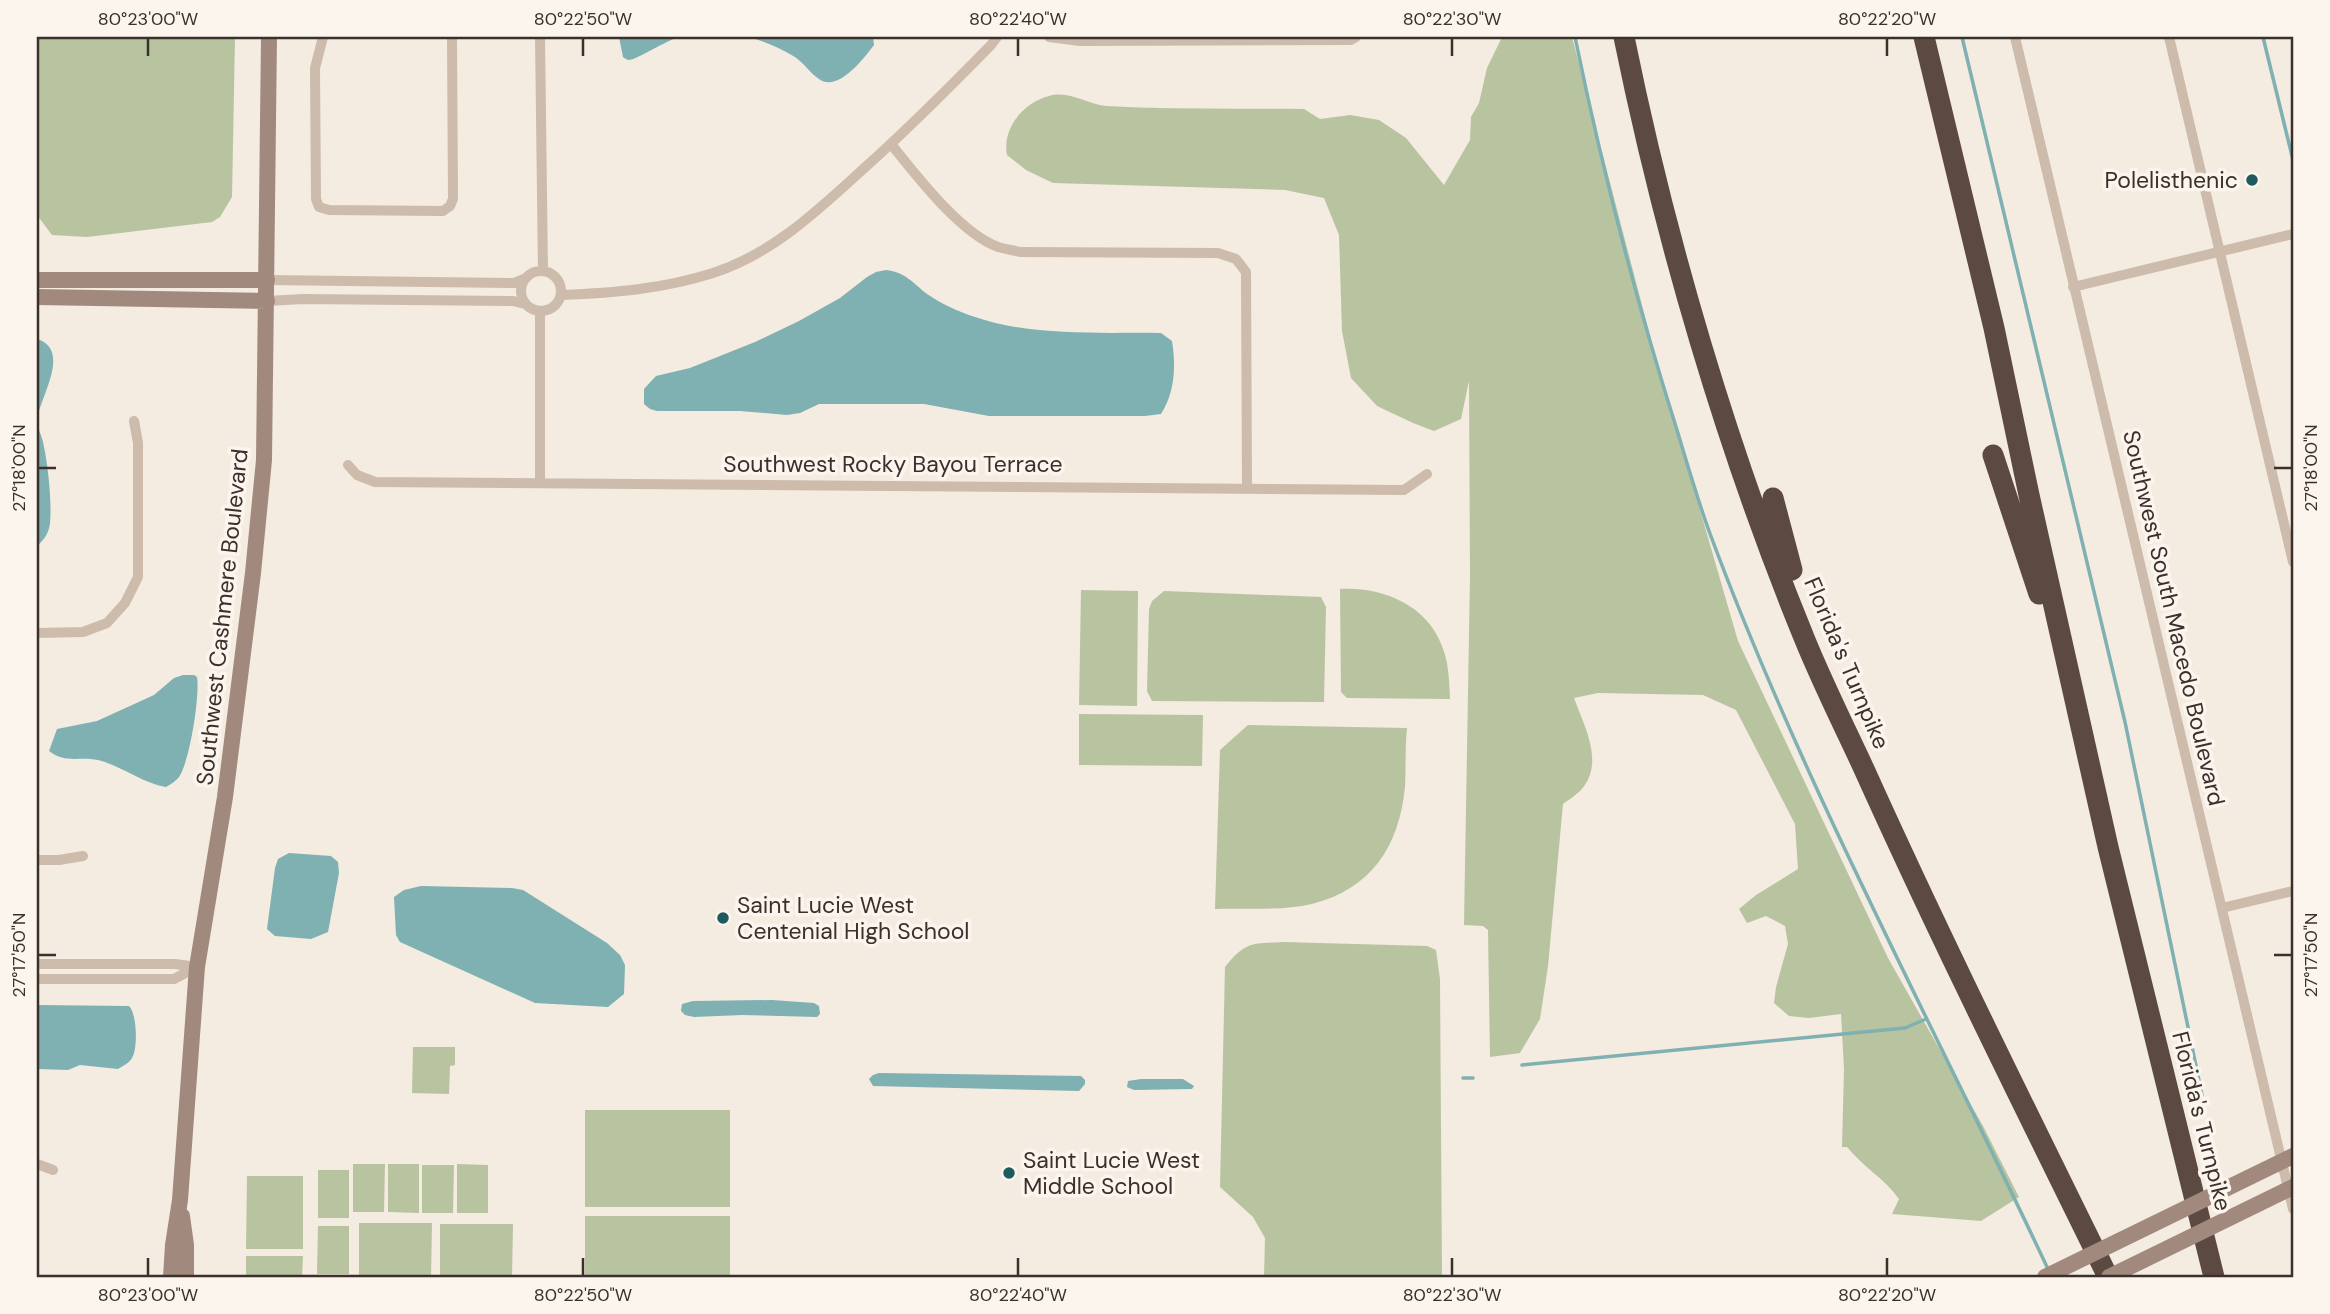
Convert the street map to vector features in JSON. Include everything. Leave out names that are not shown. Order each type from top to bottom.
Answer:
[{"type":"highway","name":"Florida's Turnpike","points":[[1623,37],[1674,248],[1710,371],[1751,494],[1805,641],[1925,906],[2109,1277]]},
{"type":"highway","name":"Florida's Turnpike","points":[[1924,37],[1994,328],[2108,847],[2214,1277]]},
{"type":"highway","points":[[1993,455],[2077,709]]},
{"type":"highway","points":[[1773,498],[1789,562],[1814,634],[1827,688]]},
{"type":"street","name":"Southwest Cashmere Boulevard","points":[[171,1277],[180,1200],[197,967],[225,797],[264,460],[269,37]]},
{"type":"street","points":[[323,37],[315,68],[316,199],[319,207],[329,210],[443,211],[450,206],[453,199],[452,37]]},
{"type":"street","points":[[540,37],[543,271]]},
{"type":"street","points":[[561,295],[616,293],[671,285],[715,272],[783,239],[891,144],[997,37]]},
{"type":"street","points":[[1049,37],[1080,41],[1202,41],[1351,40],[1356,37]]},
{"type":"street","name":"Southwest South Macedo Boulevard","points":[[2015,37],[2293,1209]]},
{"type":"street","points":[[2169,37],[2293,562]]},
{"type":"street","points":[[891,144],[936,199],[974,232],[996,246],[1020,252],[1218,253],[1236,259],[1246,272],[1247,488]]},
{"type":"street","points":[[2073,287],[2293,234]]},
{"type":"street","points":[[37,280],[514,283],[529,274],[543,271],[559,281],[561,295],[557,304],[540,312],[530,309],[520,293],[524,279]]},
{"type":"street","points":[[422,282],[427,291],[425,300]]},
{"type":"street","points":[[37,297],[513,301],[525,304]]},
{"type":"street","points":[[540,312],[540,482]]},
{"type":"street","points":[[37,633],[83,632],[107,623],[125,603],[138,577],[138,443],[134,421]]},
{"type":"street","name":"Southwest Rocky Bayou Terrace","points":[[348,465],[357,475],[375,482],[1404,490],[1427,474]]},
{"type":"street","points":[[37,860],[83,856]]},
{"type":"street","points":[[2222,908],[2293,891]]},
{"type":"street","points":[[37,964],[175,964],[197,967]]},
{"type":"street","points":[[37,979],[174,979],[197,967]]},
{"type":"street","points":[[2045,1277],[2293,1156]]},
{"type":"street","points":[[37,1164],[53,1170]]},
{"type":"street","points":[[2109,1277],[2293,1187]]},
{"type":"street","name":"Southwest Cashmere Boulevard","points":[[180,1200],[186,1245],[186,1277]]},
{"type":"green space","points":[[37,37],[235,37],[232,197],[220,217],[212,222],[87,237],[52,235],[37,215]]},
{"type":"green space","points":[[1502,37],[1572,37],[1655,355],[1738,641],[1888,958],[1983,1126],[2019,1197],[1981,1221],[1892,1214],[1899,1199],[1847,1147],[1842,1147],[1844,1069],[1841,1014],[1809,1018],[1789,1016],[1774,1003],[1788,944],[1785,926],[1766,916],[1747,923],[1739,909],[1798,869],[1795,824],[1736,710],[1703,695],[1598,693],[1574,698],[1590,745],[1591,769],[1588,780],[1580,791],[1563,804],[1548,966],[1540,1019],[1520,1053],[1490,1057],[1488,930],[1483,926],[1464,925],[1470,576],[1469,381],[1461,419],[1434,431],[1377,406],[1351,378],[1342,331],[1339,235],[1324,198],[1285,190],[1053,183],[1026,170],[1007,155],[1008,135],[1016,118],[1031,104],[1049,96],[1071,96],[1106,106],[1304,109],[1320,119],[1350,115],[1379,120],[1406,138],[1444,185],[1470,140],[1471,117],[1479,103],[1487,68]]},
{"type":"green space","points":[[1340,589],[1387,595],[1414,609],[1425,619],[1435,631],[1444,652],[1450,699],[1347,698],[1341,692]]},
{"type":"green space","points":[[1081,590],[1138,591],[1137,706],[1079,705]]},
{"type":"green space","points":[[1164,591],[1321,597],[1326,607],[1324,702],[1152,701],[1147,691],[1149,609],[1152,601]]},
{"type":"green space","points":[[1079,714],[1203,715],[1202,766],[1079,765]]},
{"type":"green space","points":[[1248,725],[1407,728],[1405,787],[1396,828],[1378,862],[1351,888],[1333,897],[1300,906],[1215,909],[1220,750]]},
{"type":"green space","points":[[1283,942],[1427,946],[1436,950],[1440,979],[1442,1277],[1264,1277],[1265,1238],[1253,1217],[1220,1187],[1225,967],[1250,945]]},
{"type":"green space","points":[[413,1047],[455,1047],[455,1065],[450,1066],[449,1094],[412,1093]]},
{"type":"green space","points":[[585,1110],[730,1110],[730,1207],[585,1207]]},
{"type":"green space","points":[[353,1164],[385,1164],[384,1212],[353,1212]]},
{"type":"green space","points":[[388,1164],[419,1164],[419,1213],[388,1212]]},
{"type":"green space","points":[[457,1164],[488,1165],[488,1213],[457,1213]]},
{"type":"green space","points":[[422,1165],[454,1165],[453,1213],[422,1213]]},
{"type":"green space","points":[[318,1170],[349,1170],[349,1218],[318,1218]]},
{"type":"green space","points":[[247,1176],[303,1176],[303,1249],[246,1249]]},
{"type":"green space","points":[[585,1216],[730,1216],[730,1277],[585,1277]]},
{"type":"green space","points":[[359,1223],[432,1223],[431,1277],[359,1277]]},
{"type":"green space","points":[[440,1224],[513,1224],[512,1277],[440,1277]]},
{"type":"green space","points":[[318,1226],[349,1226],[349,1274],[317,1274]]},
{"type":"green space","points":[[246,1256],[303,1256],[302,1277],[246,1277]]},
{"type":"water","points":[[619,37],[679,37],[628,60],[623,57]]},
{"type":"water","points":[[750,37],[873,37],[874,45],[850,72],[842,78],[826,82],[816,77],[790,54]]},
{"type":"water","points":[[886,270],[904,276],[950,307],[997,323],[1043,331],[1161,333],[1172,341],[1174,360],[1172,388],[1166,406],[1161,414],[1145,416],[989,416],[924,404],[819,404],[800,413],[787,415],[740,411],[657,411],[644,404],[644,389],[656,376],[690,368],[755,342],[840,298],[876,272]]},
{"type":"water","points":[[37,339],[47,345],[53,364],[37,421]]},
{"type":"water","points":[[37,421],[46,461],[50,514],[47,533],[37,546]]},
{"type":"water","points":[[183,675],[197,677],[193,728],[183,769],[178,778],[166,787],[98,760],[67,759],[49,751],[57,729],[97,721],[154,695],[174,678]]},
{"type":"water","points":[[289,853],[331,856],[338,862],[339,873],[328,932],[311,939],[275,936],[267,929],[275,868],[278,859]]},
{"type":"water","points":[[421,886],[523,890],[607,943],[620,955],[625,965],[624,994],[608,1007],[535,1003],[400,942],[396,935],[394,897],[404,890]]},
{"type":"water","points":[[772,1000],[814,1003],[819,1006],[820,1014],[817,1017],[694,1017],[681,1011],[682,1004],[693,1001]]},
{"type":"water","points":[[37,1005],[129,1006],[134,1016],[136,1031],[132,1058],[118,1069],[80,1065],[68,1070],[37,1069]]},
{"type":"water","points":[[879,1073],[1081,1076],[1085,1084],[1079,1091],[873,1086],[869,1079]]},
{"type":"water","points":[[1183,1079],[1194,1086],[1192,1089],[1134,1090],[1127,1087],[1128,1081]]},
{"type":"waterway","points":[[1575,37],[1608,185],[1634,284],[1709,531],[1785,719],[1827,812],[2048,1269]]},
{"type":"waterway","points":[[1962,37],[2125,722],[2202,1095]]},
{"type":"waterway","points":[[2263,37],[2293,160]]},
{"type":"waterway","points":[[1522,1065],[1905,1028],[1926,1019]]},
{"type":"waterway","points":[[1463,1078],[1473,1078]]},
{"type":"place","name":"Polelisthenic","points":[[2252,180]]},
{"type":"place","name":"Saint Lucie West Centenial High School","points":[[723,918]]},
{"type":"place","name":"Saint Lucie West Middle School","points":[[1009,1173]]}]
